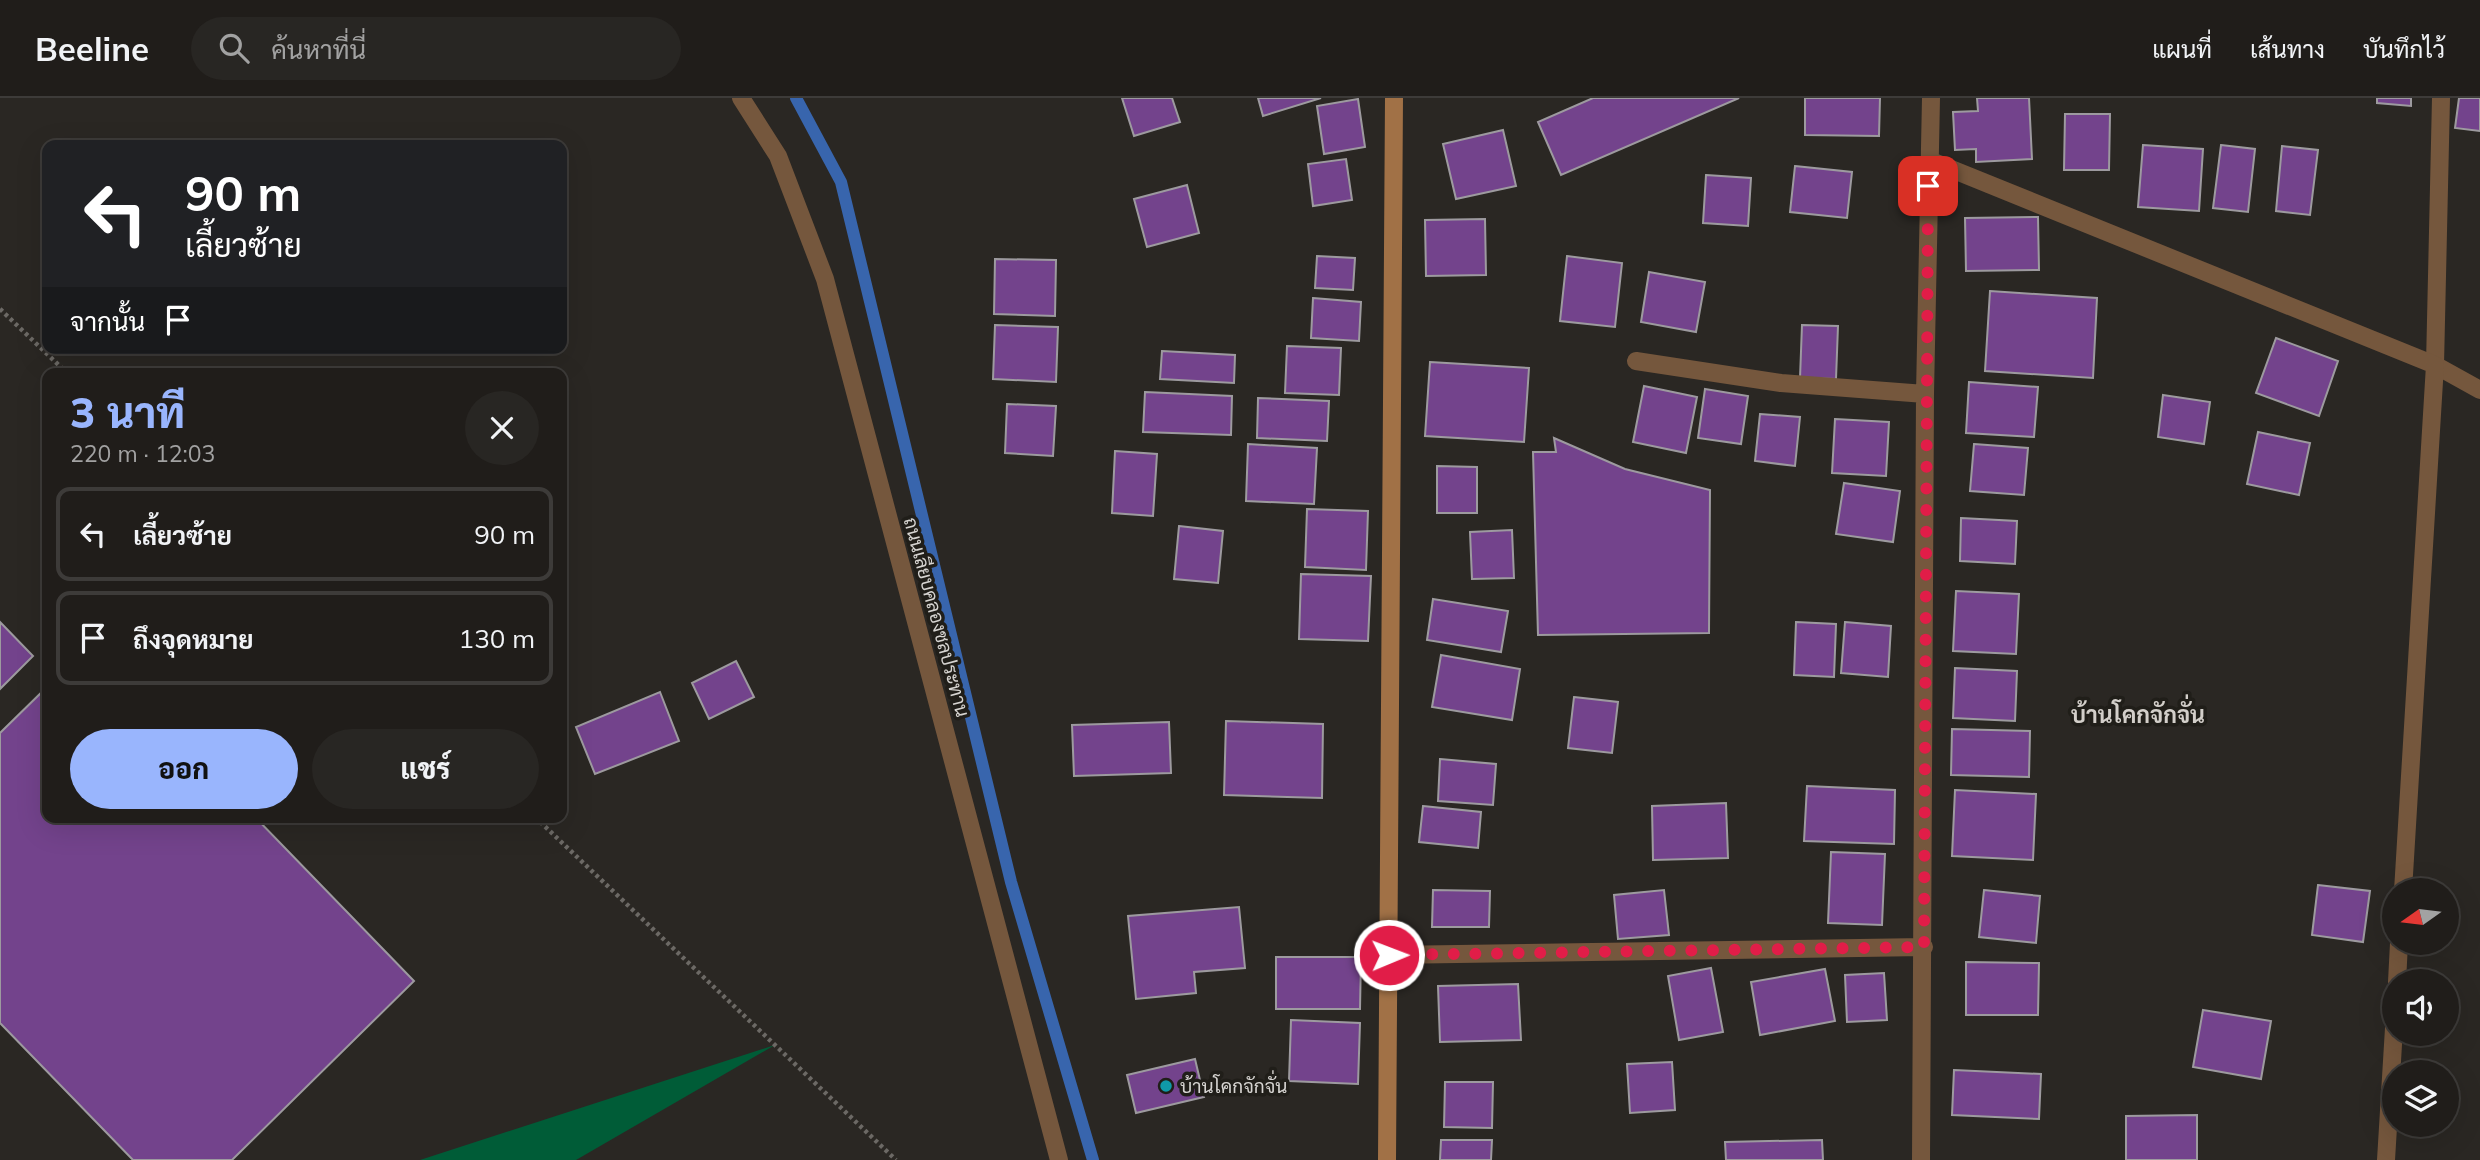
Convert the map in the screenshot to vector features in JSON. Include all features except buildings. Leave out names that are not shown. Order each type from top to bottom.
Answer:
[{"type":"street","name":"ถนนเลียบคลองชลประทาน","points":[[741,98],[778,156],[825,279],[1059,1160]]},
{"type":"street","points":[[1387,1160],[1394,98]]},
{"type":"street","points":[[1921,1160],[1925,394],[1931,98]]},
{"type":"street","points":[[2404,878],[2435,365],[2441,98]]},
{"type":"street","points":[[1929,160],[2435,365],[2480,390]]},
{"type":"street","points":[[1636,362],[1781,383],[1925,394]]},
{"type":"street","points":[[1389,955],[1924,947]]},
{"type":"street","points":[[2386,1160],[2393,1046]]},
{"type":"path","points":[[0,309],[42,349]]},
{"type":"path","points":[[47,354],[62,368]]},
{"type":"path","points":[[541,823],[895,1160]]},
{"type":"green space","points":[[775,1045],[576,1160],[420,1160]]},
{"type":"waterway","points":[[796,98],[841,182],[1011,882],[1093,1160]]},
{"type":"place","name":"บ้านโคกจักจั่น","points":[[1166,1086]]},
{"type":"district","name":"บ้านโคกจักจั่น","points":[[2138,714]]},
{"type":"route","points":[[1389,955],[1924,947],[1928,186]]}]
